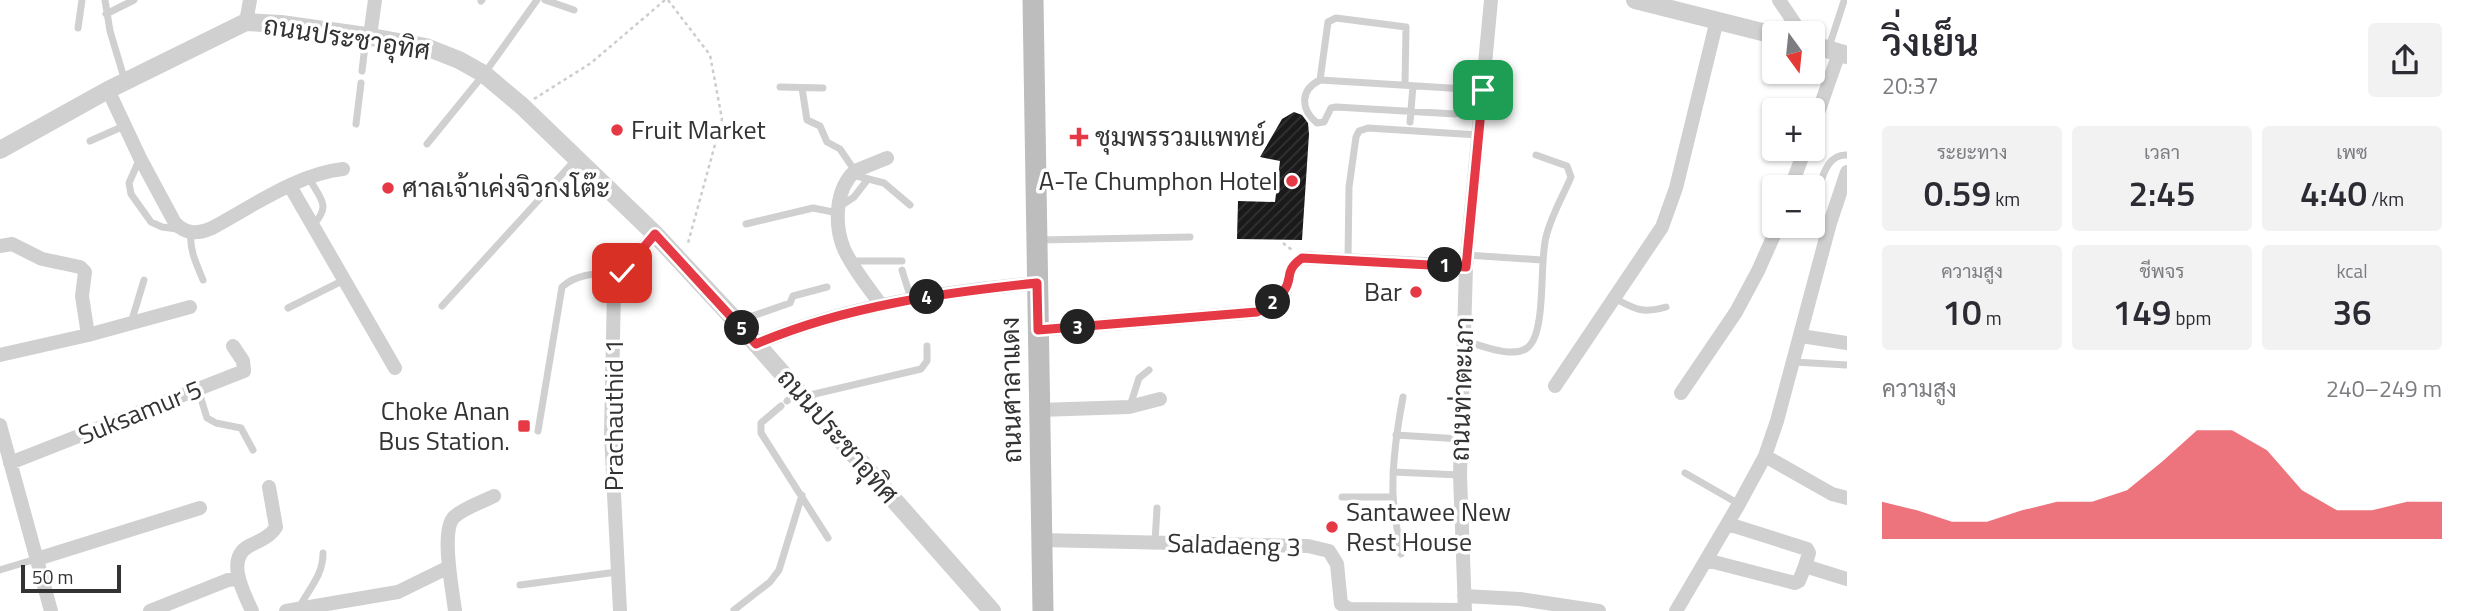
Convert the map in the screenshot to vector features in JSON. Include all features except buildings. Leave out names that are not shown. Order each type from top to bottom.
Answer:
[{"type":"main road","name":"ถนนศาลาแดง","points":[[1032,0],[1043,611]]},
{"type":"street","points":[[246,22],[250,0]]},
{"type":"street","points":[[368,36],[376,0]]},
{"type":"street","name":"ถนนท่าตะเภา","points":[[1465,606],[1460,475],[1466,261],[1491,0]]},
{"type":"street","points":[[1635,0],[1762,32]]},
{"type":"street","points":[[1779,0],[1793,21]]},
{"type":"street","points":[[1555,386],[1662,227],[1676,188],[1717,20]]},
{"type":"street","name":"ถนนประชาอุทิศ","points":[[0,150],[125,81],[246,22],[368,36],[426,47],[459,60],[484,74],[523,106],[655,234],[756,344],[792,399],[992,611]]},
{"type":"street","points":[[1820,98],[1832,51]]},
{"type":"street","points":[[108,90],[175,223],[187,231],[201,233],[290,186],[324,171],[343,169]]},
{"type":"street","points":[[881,305],[844,248],[838,210],[842,188],[853,173],[887,158]]},
{"type":"street","points":[[1676,611],[1740,504],[1765,456],[1794,362],[1830,223],[1847,172]]},
{"type":"street","points":[[290,186],[395,368]]},
{"type":"street","name":"Prachauthid 1","points":[[620,611],[611,435],[614,290],[622,273],[655,234]]},
{"type":"street","points":[[1681,393],[1736,312],[1772,238]]},
{"type":"street","points":[[0,246],[12,244],[42,259],[80,267],[85,272],[82,296],[88,335]]},
{"type":"street","points":[[1302,258],[1466,261]]},
{"type":"street","points":[[756,344],[795,327],[881,305],[965,290],[1037,283]]},
{"type":"street","points":[[1038,330],[1257,312],[1270,306],[1285,290]]},
{"type":"street","points":[[0,355],[88,335],[190,307]]},
{"type":"street","points":[[1801,336],[1847,343]]},
{"type":"street","name":"Suksamur 5","points":[[10,463],[244,371],[243,360],[233,346]]},
{"type":"street","points":[[1040,410],[1129,407],[1160,399]]},
{"type":"street","points":[[0,425],[51,611]]},
{"type":"street","points":[[1765,456],[1832,494],[1847,498]]},
{"type":"street","points":[[252,611],[237,579],[239,557],[242,550],[273,533],[276,527],[269,487]]},
{"type":"street","points":[[455,611],[449,567],[449,527],[454,517],[494,496]]},
{"type":"street","points":[[37,559],[200,508]]},
{"type":"street","points":[[1706,560],[1795,583],[1799,581],[1809,553],[1807,549],[1728,524]]},
{"type":"street","name":"Saladaeng 3","points":[[1042,540],[1308,546],[1329,551],[1337,564],[1341,604],[1349,609],[1465,606]]},
{"type":"street","points":[[1805,566],[1847,579]]},
{"type":"street","points":[[292,610],[366,604],[449,567]]},
{"type":"street","points":[[150,611],[206,587],[237,579]]},
{"type":"street","points":[[1465,606],[1520,599],[1599,611]]},
{"type":"lane","points":[[78,28],[82,0]]},
{"type":"lane","points":[[105,0],[106,14],[125,81]]},
{"type":"lane","points":[[106,14],[135,0]]},
{"type":"lane","points":[[427,144],[484,74],[537,0]]},
{"type":"lane","points":[[545,0],[574,10]]},
{"type":"lane","points":[[1832,51],[1844,1]]},
{"type":"lane","points":[[1320,80],[1328,22],[1336,18],[1406,27],[1410,122]]},
{"type":"lane","points":[[362,71],[368,36]]},
{"type":"lane","points":[[1455,114],[1336,107],[1331,108],[1324,122],[1317,123],[1310,117],[1305,106],[1305,95],[1310,85],[1320,80],[1483,90]]},
{"type":"lane","points":[[356,124],[361,83]]},
{"type":"lane","points":[[780,87],[823,88]]},
{"type":"lane","points":[[802,88],[807,120],[820,126],[827,142],[840,149],[853,173],[884,183],[910,205]]},
{"type":"lane","points":[[90,141],[125,126]]},
{"type":"lane","points":[[1348,260],[1349,187],[1359,131],[1368,128],[1478,135]]},
{"type":"lane","points":[[1463,340],[1512,353],[1525,349],[1534,342],[1539,323],[1542,260],[1548,228],[1572,177],[1567,166],[1536,155]]},
{"type":"lane","points":[[1824,175],[1835,156],[1847,155]]},
{"type":"lane","points":[[140,158],[129,183],[131,194],[151,222],[162,227],[187,231],[203,280]]},
{"type":"lane","points":[[442,306],[577,158]]},
{"type":"lane","points":[[309,178],[325,207],[324,213],[313,225]]},
{"type":"lane","points":[[746,224],[813,208],[838,210],[854,197],[868,179]]},
{"type":"lane","points":[[1037,240],[1190,237]]},
{"type":"lane","points":[[1466,261],[1542,260]]},
{"type":"lane","points":[[851,261],[902,261]]},
{"type":"lane","points":[[902,271],[911,300]]},
{"type":"lane","points":[[538,431],[562,287],[572,279],[584,275],[622,273]]},
{"type":"lane","points":[[130,324],[144,280]]},
{"type":"lane","points":[[288,307],[344,280]]},
{"type":"lane","points":[[736,321],[790,303],[793,296],[827,287]]},
{"type":"lane","points":[[1614,298],[1639,311],[1650,312],[1665,307]]},
{"type":"lane","points":[[828,538],[760,428],[761,423],[792,399],[922,369],[927,361],[927,346]]},
{"type":"lane","points":[[1794,362],[1847,365]]},
{"type":"lane","points":[[1129,407],[1139,378],[1149,370]]},
{"type":"lane","points":[[198,389],[208,418],[216,423],[241,428],[254,450]]},
{"type":"lane","points":[[1401,554],[1393,472],[1402,397]]},
{"type":"lane","points":[[1396,435],[1461,439]]},
{"type":"lane","points":[[1393,472],[1460,475]]},
{"type":"lane","points":[[1685,473],[1740,504]]},
{"type":"lane","points":[[733,610],[770,582],[779,570],[802,495]]},
{"type":"lane","points":[[1342,497],[1394,497]]},
{"type":"lane","points":[[1155,543],[1157,508]]},
{"type":"lane","points":[[292,610],[318,579],[323,567],[323,553]]},
{"type":"lane","points":[[0,570],[37,559]]},
{"type":"lane","points":[[520,585],[618,572]]},
{"type":"path","points":[[523,106],[592,63],[667,0],[710,55],[722,119],[688,243]]},
{"type":"place","name":"Fruit Market","points":[[617,130]]},
{"type":"place","name":"ชุมพรรวมแพทย์","points":[[1079,137]]},
{"type":"place","name":"A-Te Chumphon Hotel","points":[[1292,181]]},
{"type":"place","name":"ศาลเจ้าเค่งจิวกงโต๊ะ","points":[[388,188]]},
{"type":"place","name":"Bar","points":[[1416,292]]},
{"type":"place","name":"Choke Anan Bus Station.","points":[[524,426]]},
{"type":"place","name":"Santawee New Rest House","points":[[1332,527]]},
{"type":"route","points":[[622,273],[655,234],[756,344],[795,327],[881,305],[965,290],[1037,283],[1038,330],[1257,312],[1270,306],[1285,290],[1291,267],[1302,258],[1466,267],[1483,90]]}]
